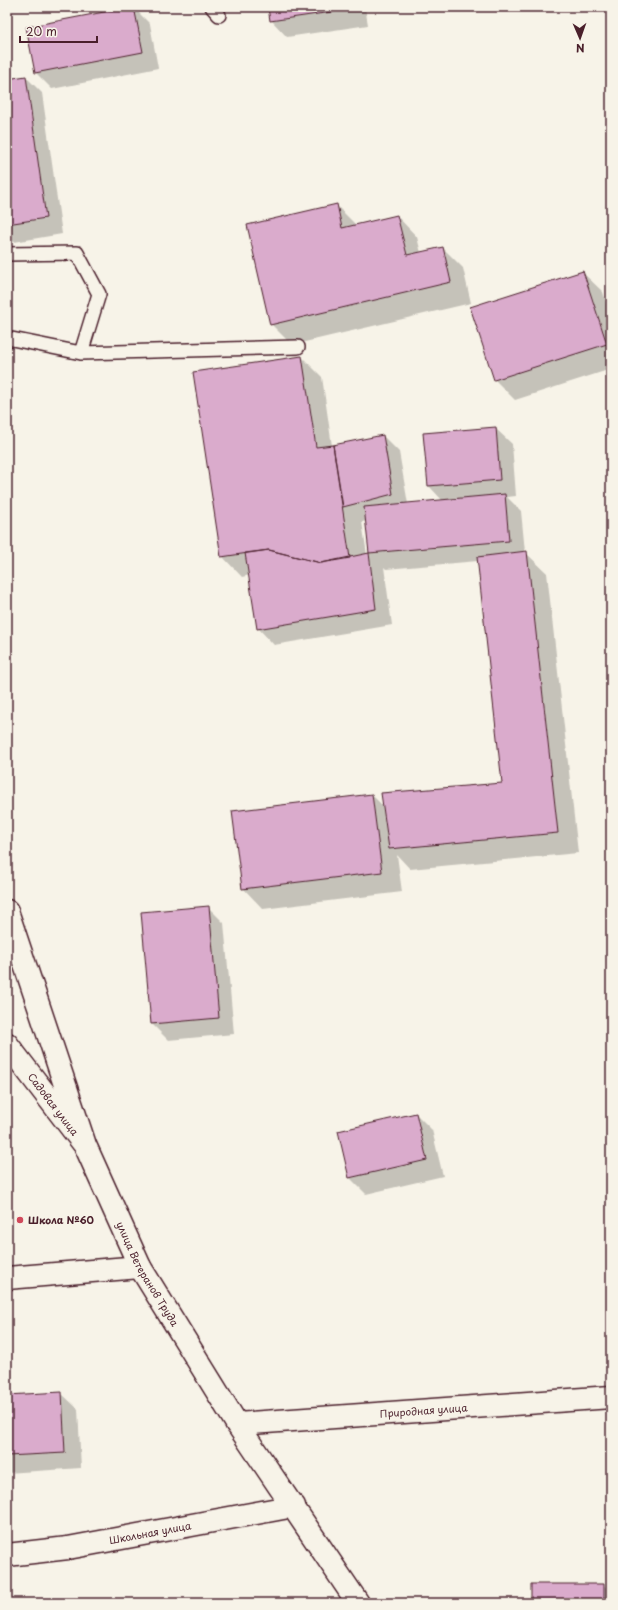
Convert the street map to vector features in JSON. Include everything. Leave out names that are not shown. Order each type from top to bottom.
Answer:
[{"type":"street","name":"улица Ветеранов Труда","points":[[7,911],[85,1145],[140,1267],[237,1424],[294,1506],[358,1603]]},
{"type":"street","name":"Садовая улица","points":[[7,1044],[85,1145]]},
{"type":"street","points":[[7,1278],[140,1267]]},
{"type":"street","name":"Природная улица","points":[[237,1424],[611,1397]]},
{"type":"street","name":"Школьная улица","points":[[7,1555],[68,1548],[294,1506]]},
{"type":"lane","points":[[7,254],[77,252],[98,294],[81,353]]},
{"type":"lane","points":[[7,338],[81,353],[298,347]]},
{"type":"building","points":[[134,7],[143,52],[35,73],[26,27]]},
{"type":"building","points":[[268,7],[352,7],[352,9],[270,21]]},
{"type":"building","points":[[26,76],[46,218],[7,224],[7,79]]},
{"type":"building","points":[[337,204],[342,228],[397,215],[407,255],[443,247],[451,282],[270,325],[247,225]]},
{"type":"building","points":[[583,271],[607,344],[494,380],[470,307]]},
{"type":"building","points":[[302,356],[316,447],[333,445],[350,558],[321,563],[269,550],[221,557],[193,372]]},
{"type":"building","points":[[496,427],[500,480],[428,486],[423,433]]},
{"type":"building","points":[[383,435],[393,494],[343,507],[333,445]]},
{"type":"building","points":[[505,494],[509,541],[369,553],[364,507]]},
{"type":"building","points":[[269,550],[321,563],[369,553],[376,609],[257,629],[245,553]]},
{"type":"building","points":[[527,551],[558,833],[389,849],[381,793],[502,783],[477,557]]},
{"type":"building","points":[[372,794],[382,872],[242,889],[232,811]]},
{"type":"building","points":[[209,906],[219,1018],[151,1024],[141,912]]},
{"type":"building","points":[[416,1113],[427,1160],[349,1178],[338,1131]]},
{"type":"building","points":[[62,1392],[65,1453],[7,1456],[7,1395]]},
{"type":"building","points":[[531,1584],[604,1584],[604,1603],[531,1603]]},
{"type":"place","name":"Школа №60","points":[[20,1220]]}]
